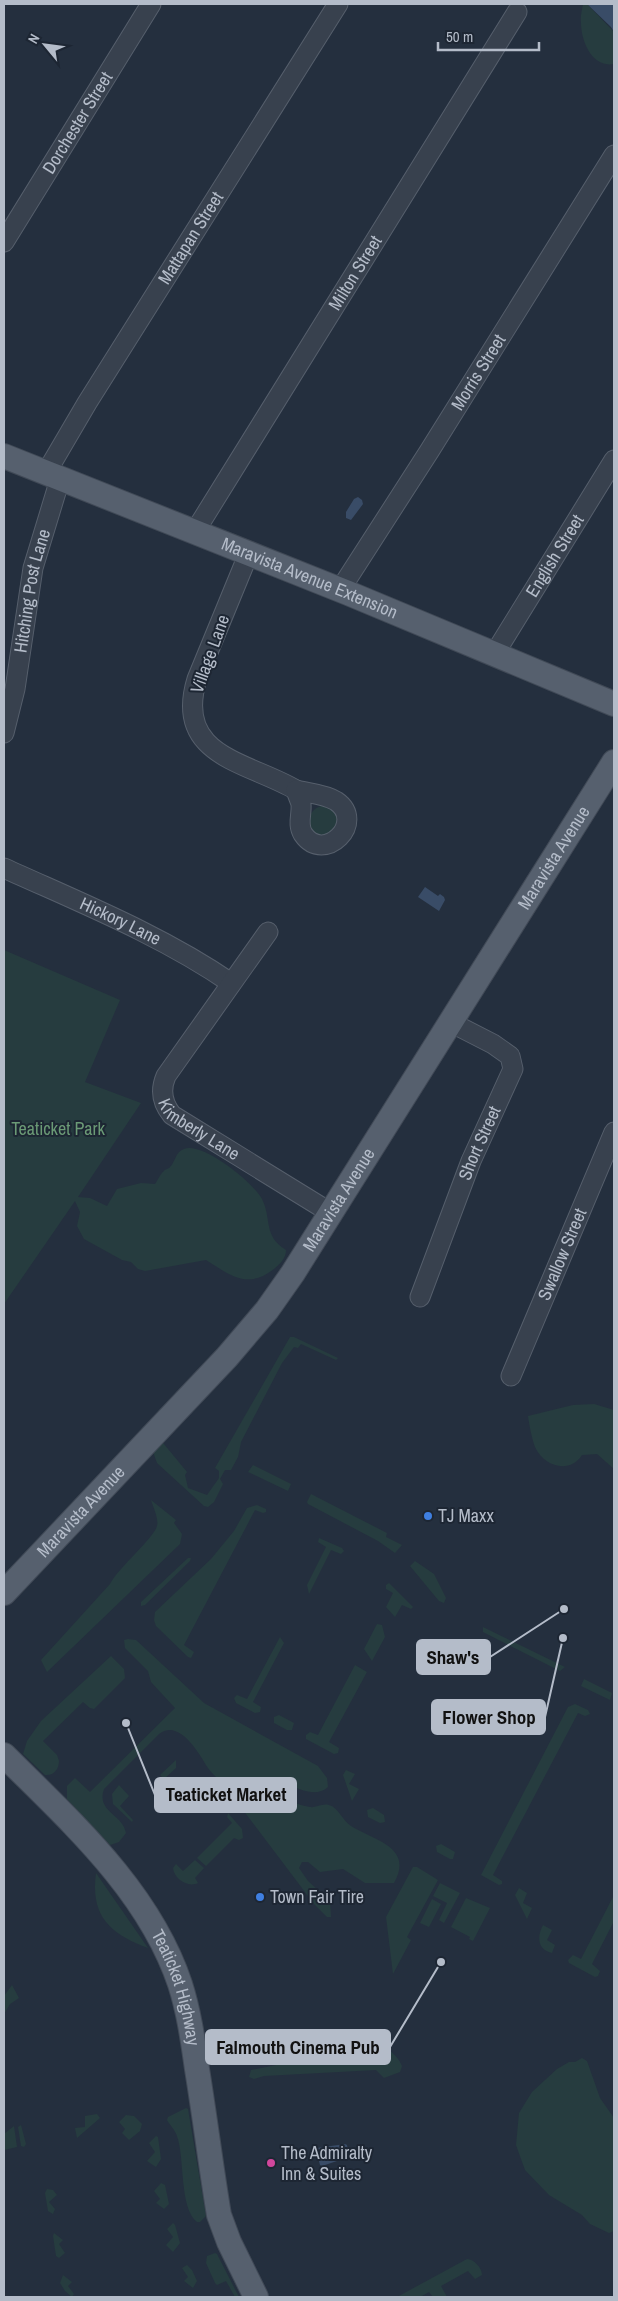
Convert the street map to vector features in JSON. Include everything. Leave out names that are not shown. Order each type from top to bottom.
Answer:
[{"type":"main road","name":"Maravista Avenue Extension","points":[[4,456],[248,555],[340,590],[614,704]]},
{"type":"main road","name":"Maravista Avenue","points":[[4,1593],[252,1328],[281,1291],[614,762]]},
{"type":"main road","name":"Teaticket Highway","points":[[4,1755],[119,1876],[142,1908],[167,1954],[180,1986],[190,2023],[219,2215],[229,2242],[256,2297]]},
{"type":"street","name":"Dorchester Street","points":[[4,242],[151,4]]},
{"type":"street","name":"Mattapan Street","points":[[53,476],[87,402],[338,4]]},
{"type":"street","name":"Milton Street","points":[[194,533],[517,12]]},
{"type":"street","name":"Morris Street","points":[[340,590],[430,450],[614,155]]},
{"type":"street","name":"English Street","points":[[494,653],[614,460]]},
{"type":"street","name":"Hitching Post Lane","points":[[4,733],[15,689],[33,568],[53,476]]},
{"type":"street","name":"Village Lane","points":[[248,555],[198,679],[193,697],[195,718],[199,730],[224,758],[296,790]]},
{"type":"street","name":"Hickory Lane","points":[[4,868],[158,938],[207,966],[231,983]]},
{"type":"street","name":"Kimberly Lane","points":[[268,932],[166,1076],[162,1091],[166,1108],[172,1115],[202,1136],[331,1213]]},
{"type":"street","name":"Short Street","points":[[420,1297],[471,1161],[513,1069],[510,1056],[493,1044],[450,1022]]},
{"type":"street","name":"Swallow Street","points":[[511,1376],[614,1132]]},
{"type":"green space","points":[[583,4],[587,4],[614,32],[614,64],[600,62],[589,52],[582,30],[581,13]]},
{"type":"green space","points":[[321,806],[331,808],[340,820],[329,837],[314,834],[310,826],[311,814],[316,808]]},
{"type":"green space","name":"Teaticket Park","points":[[4,950],[120,1000],[85,1082],[141,1103],[78,1197],[90,1198],[107,1206],[117,1189],[141,1183],[155,1184],[163,1172],[172,1165],[181,1150],[192,1148],[203,1151],[239,1174],[262,1199],[271,1233],[279,1245],[286,1250],[284,1258],[274,1269],[255,1279],[247,1279],[231,1275],[206,1260],[145,1271],[138,1269],[131,1262],[122,1260],[84,1239],[77,1226],[80,1212],[75,1201],[4,1304]]},
{"type":"green space","points":[[290,1337],[294,1337],[338,1358],[336,1360],[301,1344],[298,1348],[294,1347],[282,1363],[241,1442],[238,1457],[231,1470],[225,1470],[220,1479],[223,1484],[214,1502],[208,1507],[204,1506],[157,1463],[152,1449],[159,1438],[187,1472],[185,1475],[188,1488],[207,1495],[219,1478],[219,1471],[215,1468]]},
{"type":"green space","points":[[594,1404],[614,1410],[614,1469],[597,1454],[582,1455],[571,1465],[557,1466],[539,1454],[535,1447],[528,1416],[573,1405]]},
{"type":"green space","points":[[253,1465],[291,1484],[288,1491],[248,1472]]},
{"type":"green space","points":[[311,1494],[387,1533],[386,1537],[402,1545],[395,1553],[378,1541],[308,1504],[307,1502]]},
{"type":"green space","points":[[151,1500],[176,1520],[174,1523],[182,1534],[180,1544],[47,1672],[41,1660],[110,1584],[154,1531],[157,1526],[157,1520]]},
{"type":"green space","points":[[257,1505],[266,1509],[266,1512],[263,1513],[255,1510],[184,1645],[194,1652],[191,1658],[188,1657],[156,1626],[154,1620],[155,1612],[211,1559],[234,1531],[247,1508]]},
{"type":"green space","points":[[319,1538],[342,1548],[344,1551],[341,1554],[331,1550],[309,1594],[307,1585],[326,1547],[318,1542]]},
{"type":"green space","points":[[188,1558],[191,1558],[190,1561],[145,1605],[141,1606],[141,1602]]},
{"type":"green space","points":[[415,1561],[434,1574],[446,1598],[444,1603],[439,1601],[410,1566]]},
{"type":"green space","points":[[389,1583],[413,1607],[411,1609],[402,1605],[395,1617],[386,1607],[393,1593],[386,1589],[386,1585]]},
{"type":"green space","points":[[377,1624],[382,1625],[385,1637],[372,1661],[364,1649]]},
{"type":"green space","points":[[483,1627],[565,1667],[560,1671],[483,1632]]},
{"type":"green space","points":[[280,1637],[284,1643],[253,1702],[261,1707],[260,1712],[255,1713],[236,1703],[234,1698],[237,1695],[247,1699]]},
{"type":"green space","points":[[124,1640],[136,1640],[204,1703],[318,1766],[327,1778],[328,1787],[321,1791],[305,1791],[270,1778],[262,1777],[225,1785],[210,1770],[188,1739],[174,1730],[166,1730],[159,1734],[104,1789],[104,1803],[120,1821],[126,1833],[119,1842],[110,1845],[67,1799],[67,1786],[75,1778],[90,1792],[175,1708],[151,1682],[148,1671],[125,1648]]},
{"type":"green space","points":[[111,1656],[124,1669],[125,1678],[94,1709],[83,1702],[43,1741],[57,1755],[59,1761],[55,1771],[45,1775],[23,1754],[27,1741],[41,1721]]},
{"type":"green space","points":[[355,1665],[367,1672],[329,1742],[339,1748],[338,1753],[334,1754],[306,1739],[306,1735],[310,1732],[318,1735]]},
{"type":"green space","points":[[584,1679],[612,1693],[610,1700],[581,1686]]},
{"type":"green space","points":[[575,1704],[588,1710],[590,1714],[585,1716],[578,1713],[493,1875],[502,1881],[502,1884],[499,1885],[481,1875],[568,1707]]},
{"type":"green space","points":[[279,1715],[294,1723],[292,1730],[287,1730],[274,1723],[274,1717]]},
{"type":"green space","points":[[176,1760],[176,1768],[164,1779],[160,1775]]},
{"type":"green space","points":[[346,1770],[355,1774],[349,1784],[359,1789],[352,1801],[343,1775]]},
{"type":"green space","points":[[119,1785],[129,1796],[120,1806],[133,1820],[132,1822],[113,1804],[112,1794]]},
{"type":"green space","points":[[261,1793],[273,1795],[304,1806],[332,1806],[351,1826],[380,1841],[396,1853],[399,1861],[399,1871],[394,1883],[365,1883],[343,1869],[320,1872],[308,1862],[302,1862],[299,1868],[308,1881],[330,1901],[331,1917],[327,1917],[314,1904],[243,1810],[247,1802]]},
{"type":"green space","points":[[373,1808],[384,1815],[385,1822],[380,1823],[368,1817],[367,1810]]},
{"type":"green space","points":[[228,1813],[242,1829],[243,1838],[239,1840],[234,1838],[206,1866],[197,1858],[232,1823],[227,1817]]},
{"type":"green space","points":[[441,1844],[455,1852],[453,1859],[437,1852],[436,1846]]},
{"type":"green space","points":[[195,1860],[204,1868],[195,1878],[198,1883],[182,1882],[176,1876],[173,1868],[176,1864],[183,1871]]},
{"type":"green space","points":[[413,1867],[417,1867],[438,1880],[407,1937],[411,1940],[393,1974],[386,1917]]},
{"type":"green space","points":[[96,1873],[148,1948],[123,1937],[106,1922],[96,1901]]},
{"type":"green space","points":[[440,1883],[460,1893],[444,1923],[439,1920],[447,1903],[433,1896]]},
{"type":"green space","points":[[519,1888],[527,1893],[523,1903],[532,1908],[527,1919],[515,1895]]},
{"type":"green space","points":[[614,1895],[614,1921],[592,1964],[600,1971],[598,1976],[595,1977],[569,1963],[568,1960],[573,1955],[581,1959]]},
{"type":"green space","points":[[466,1898],[490,1908],[473,1941],[469,1939],[470,1937],[451,1927]]},
{"type":"green space","points":[[432,1899],[441,1904],[429,1927],[420,1923]]},
{"type":"green space","points":[[543,1925],[552,1930],[547,1940],[555,1945],[552,1953],[541,1946],[539,1938]]},
{"type":"green space","points":[[12,1985],[19,1998],[10,2004],[4,2014],[4,1996]]},
{"type":"green space","points":[[371,2043],[385,2047],[394,2054],[402,2066],[400,2072],[384,2078],[376,2070],[264,2076],[254,2079],[249,2077],[251,2070],[286,2063],[366,2056],[367,2046]]},
{"type":"green space","points":[[582,2058],[587,2061],[600,2098],[614,2118],[614,2231],[609,2233],[590,2224],[582,2215],[549,2195],[525,2170],[516,2145],[519,2113],[532,2092],[557,2069],[569,2062],[575,2062]]},
{"type":"green space","points":[[186,2108],[188,2109],[206,2216],[200,2222],[197,2222],[191,2215],[187,2206],[179,2145],[176,2134],[167,2120],[168,2117]]},
{"type":"green space","points":[[97,2114],[100,2118],[77,2138],[75,2128],[85,2127],[85,2116]]},
{"type":"green space","points":[[126,2115],[134,2116],[142,2124],[140,2131],[129,2140],[122,2133],[125,2129],[119,2122]]},
{"type":"green space","points":[[21,2125],[26,2144],[24,2147],[21,2146],[18,2127]]},
{"type":"green space","points":[[14,2126],[17,2147],[4,2150],[4,2134]]},
{"type":"green space","points":[[156,2136],[158,2137],[161,2159],[156,2167],[147,2161],[155,2152],[149,2143]]},
{"type":"green space","points":[[161,2183],[165,2185],[169,2204],[164,2209],[156,2203],[160,2199],[154,2191]]},
{"type":"green space","points":[[47,2189],[53,2190],[57,2195],[49,2202],[55,2209],[53,2214],[48,2211],[45,2193]]},
{"type":"green space","points":[[173,2223],[180,2243],[173,2252],[166,2245],[173,2237],[167,2229]]},
{"type":"green space","points":[[54,2233],[63,2240],[59,2244],[65,2253],[59,2258],[56,2256]]},
{"type":"green space","points":[[215,2253],[239,2297],[235,2297],[226,2281],[217,2285],[215,2283],[206,2263],[207,2256]]},
{"type":"green space","points":[[467,2259],[477,2264],[482,2275],[475,2279],[468,2271],[441,2286],[447,2297],[433,2297],[429,2292],[420,2297],[397,2297]]},
{"type":"green space","points":[[187,2265],[192,2270],[197,2281],[193,2288],[184,2281],[188,2277],[182,2268]]},
{"type":"green space","points":[[63,2275],[72,2282],[68,2286],[74,2294],[72,2297],[60,2283]]},
{"type":"water","points":[[587,4],[614,4],[614,32],[611,27]]},
{"type":"water","points":[[358,497],[362,500],[363,504],[351,520],[346,518],[346,512],[354,499]]},
{"type":"water","points":[[425,887],[438,896],[440,894],[444,897],[445,900],[439,911],[418,897]]},
{"type":"water","points":[[347,2145],[349,2157],[320,2165],[317,2148]]},
{"type":"place","name":"TJ Maxx","points":[[428,1516]]},
{"type":"place","name":"Shaw's","points":[[564,1609]]},
{"type":"place","name":"Flower Shop","points":[[563,1638]]},
{"type":"place","name":"Teaticket Market","points":[[126,1723]]},
{"type":"place","name":"Town Fair Tire","points":[[260,1897]]},
{"type":"place","name":"Falmouth Cinema Pub","points":[[441,1962]]},
{"type":"place","name":"The Admiralty Inn & Suites","points":[[271,2163]]}]
